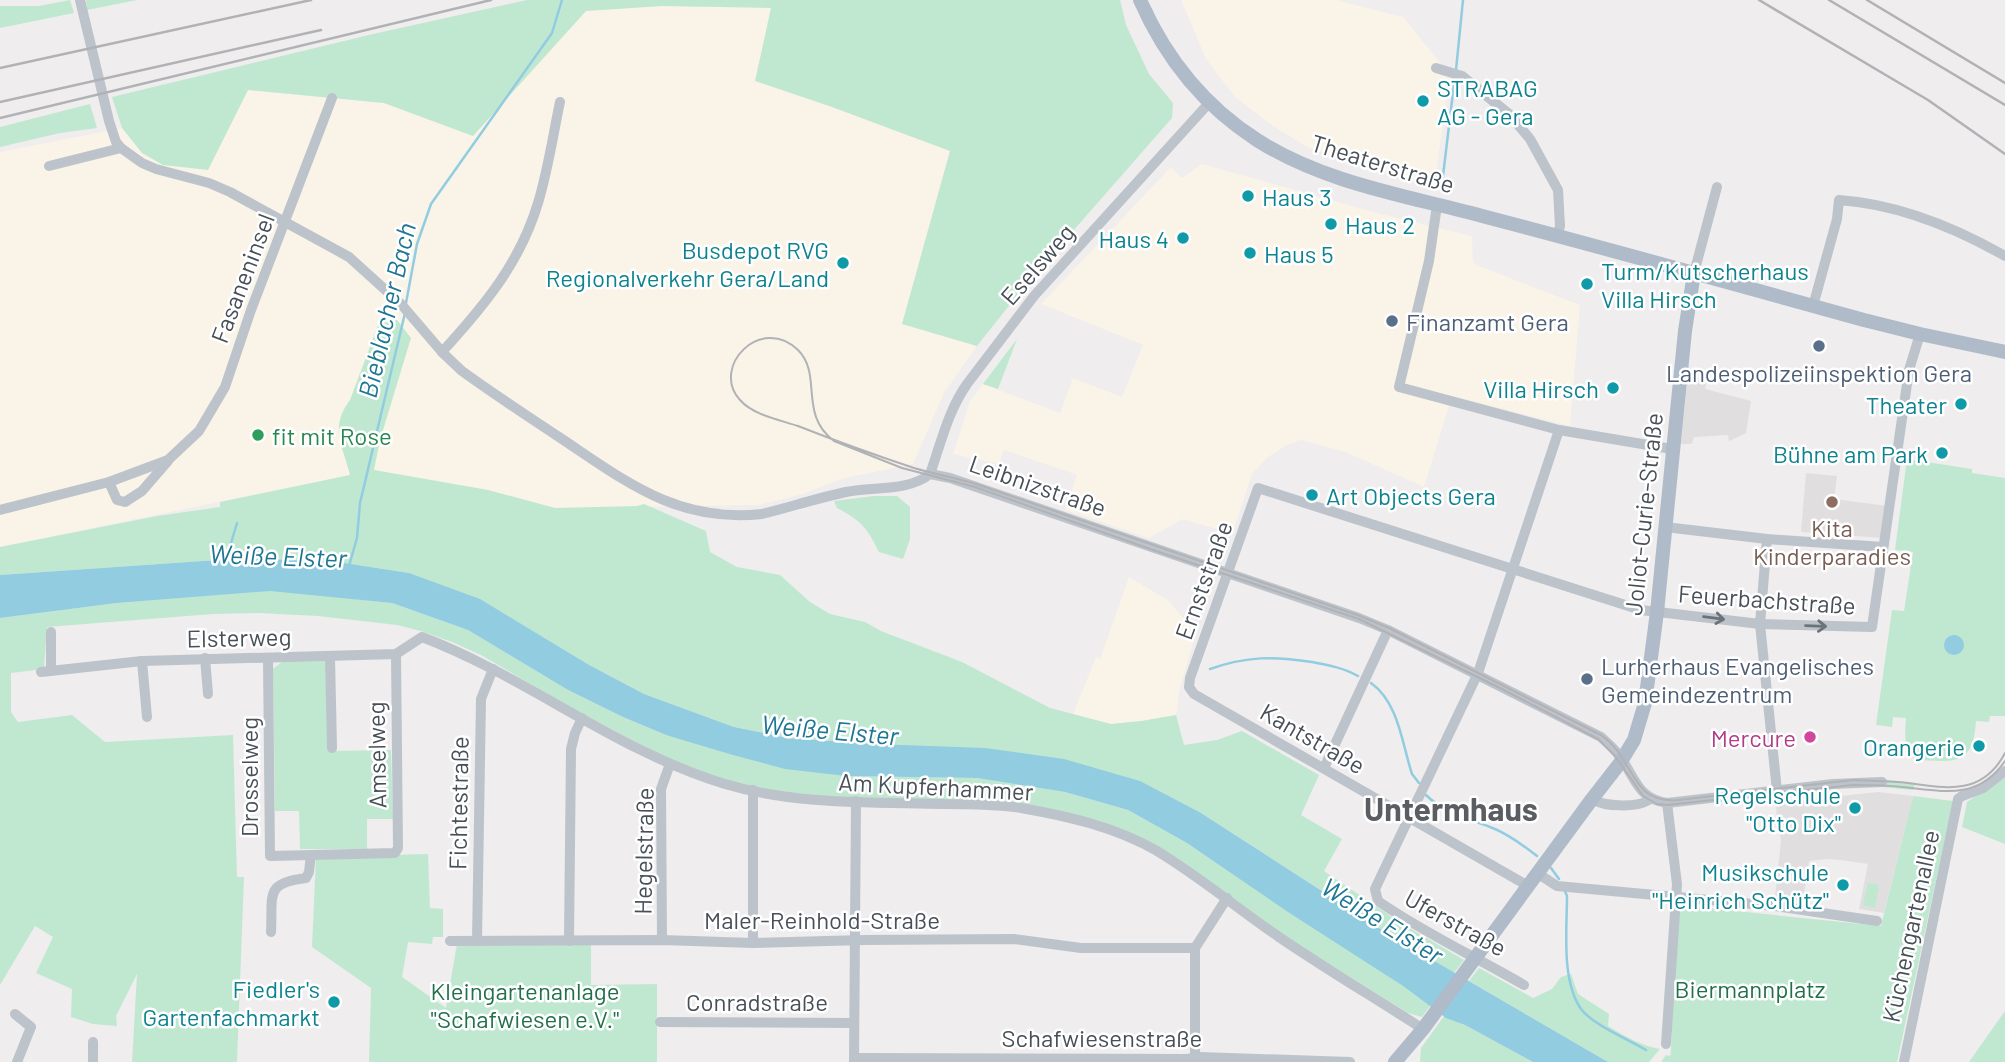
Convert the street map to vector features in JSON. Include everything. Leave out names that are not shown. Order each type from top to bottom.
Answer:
[{"type":"main road","name":"Theaterstraße","points":[[1140,0],[1159,38],[1177,65],[1209,103],[1258,141],[1318,170],[1362,185],[1812,306],[1920,334],[2005,352]]},
{"type":"main road","name":"Joliot-Curie-Straße","points":[[1395,1062],[1622,760],[1634,740],[1642,718],[1657,612],[1672,449],[1693,273]]},
{"type":"street","points":[[49,166],[121,148],[108,121],[80,0]]},
{"type":"street","points":[[1436,68],[1462,76],[1518,123],[1558,190],[1560,226],[1557,236]]},
{"type":"street","name":"Fasaneninsel","points":[[109,482],[117,500],[125,502],[142,491],[199,430],[225,387],[251,310],[332,98]]},
{"type":"street","points":[[442,352],[489,299],[520,246],[538,203],[560,102]]},
{"type":"street","name":"Eselsweg","points":[[930,474],[958,397],[975,374],[1034,296],[1209,103]]},
{"type":"street","name":"Leibnizstraße","points":[[121,148],[156,169],[209,183],[230,192],[349,257],[412,315],[442,352],[462,371],[638,489],[703,513],[747,516],[849,491],[905,485],[930,474],[976,485],[1388,630],[1601,737],[1611,746],[1640,790],[1650,799]]},
{"type":"street","name":"Joliot-Curie-Straße","points":[[1693,273],[1717,187]]},
{"type":"street","points":[[1812,306],[1837,219],[1839,200],[1865,202],[1906,213],[1967,236],[2005,256]]},
{"type":"street","points":[[1437,205],[1429,261],[1399,387],[1559,430],[1672,449]]},
{"type":"street","points":[[1665,527],[1766,539],[1883,547],[1909,370],[1920,334]]},
{"type":"street","points":[[1410,818],[1477,674],[1559,430]]},
{"type":"street","name":"Fasaneninsel","points":[[0,510],[109,482],[169,460]]},
{"type":"street","name":"Feuerbachstraße","points":[[1258,488],[1641,610],[1760,624],[1872,627],[1883,547]]},
{"type":"street","name":"Ernststraße","points":[[1189,687],[1258,488]]},
{"type":"street","points":[[1766,539],[1760,624],[1777,791]]},
{"type":"street","points":[[1324,768],[1388,630]]},
{"type":"street","name":"Elsterweg","points":[[51,632],[46,671],[205,658],[396,654]]},
{"type":"street","name":"Am Kupferhammer","points":[[396,654],[422,637],[460,651],[670,764],[726,784],[810,800],[1018,808],[1066,817],[1116,832],[1156,850],[1278,936],[1425,1025]]},
{"type":"street","name":"Amselweg","points":[[395,853],[398,848],[396,654]]},
{"type":"street","points":[[330,657],[332,748]]},
{"type":"street","points":[[205,658],[208,694]]},
{"type":"street","name":"Drosselweg","points":[[268,658],[270,856],[395,853]]},
{"type":"street","points":[[142,662],[147,717]]},
{"type":"street","name":"Fichtestraße","points":[[477,941],[481,699],[493,669]]},
{"type":"street","name":"Kantstraße","points":[[1189,687],[1194,694],[1528,886]]},
{"type":"street","points":[[569,941],[571,749],[582,719]]},
{"type":"street","name":"Hegelstraße","points":[[662,940],[661,789],[670,764]]},
{"type":"street","name":"Küchengartenallee","points":[[1903,1062],[1958,799],[1983,788],[2005,771]]},
{"type":"street","points":[[1592,799],[1623,805],[1641,804],[1650,799],[1667,803],[1833,784],[1882,782]]},
{"type":"street","points":[[753,790],[753,943]]},
{"type":"street","name":"Conradstraße","points":[[854,1060],[856,801]]},
{"type":"street","points":[[1666,1044],[1677,884],[1667,803]]},
{"type":"street","name":"Uferstraße","points":[[1410,818],[1375,889],[1378,901],[1473,960],[1524,985]]},
{"type":"street","points":[[271,932],[273,893],[285,880],[306,878],[311,855]]},
{"type":"street","points":[[1537,873],[1557,886],[1775,906],[1877,921]]},
{"type":"street","points":[[1195,1060],[1195,948],[1227,898]]},
{"type":"street","name":"Maler-Reinhold-Straße","points":[[450,940],[753,943],[1014,939],[1082,948],[1195,948]]},
{"type":"street","points":[[15,1014],[34,1024],[17,1062]]},
{"type":"street","name":"Conradstraße","points":[[660,1022],[854,1023]]},
{"type":"street","points":[[93,1042],[93,1062]]},
{"type":"street","name":"Schafwiesenstraße","points":[[854,1060],[1195,1060],[1242,1057],[1350,1062]]},
{"type":"shaded area","points":[[1181,0],[1336,0],[1403,17],[1450,75],[1434,187],[1309,148],[1273,126],[1235,97],[1206,59]]},
{"type":"shaded area","points":[[662,6],[772,8],[755,81],[950,151],[902,324],[977,346],[944,393],[913,464],[845,478],[803,494],[759,505],[555,508],[488,490],[374,470],[0,547],[0,152],[122,128],[142,153],[247,90],[384,103],[473,136],[586,11]]},
{"type":"shaded area","points":[[1202,164],[1377,213],[1472,236],[1473,262],[1479,266],[1580,305],[1570,426],[1452,396],[1424,487],[1345,452],[1301,440],[1268,457],[1252,474],[1234,529],[1218,524],[1216,529],[1183,519],[1149,538],[1065,510],[1077,475],[1004,450],[999,464],[953,454],[970,401],[983,384],[1060,413],[1073,378],[1122,397],[1143,345],[1041,304],[1171,167],[1182,178]]},
{"type":"shaded area","points":[[1693,379],[1707,380],[1705,389],[1751,401],[1746,433],[1729,441],[1728,435],[1694,437],[1692,444],[1681,444],[1687,383]]},
{"type":"shaded area","name":"Kita Kinderparadies","points":[[1806,473],[1837,476],[1834,499],[1888,506],[1883,538],[1801,532]]},
{"type":"shaded area","points":[[1129,577],[1169,601],[1196,633],[1179,692],[1176,715],[1111,724],[1073,714],[1096,657],[1100,659]]},
{"type":"shaded area","points":[[1878,792],[1913,796],[1884,913],[1859,909],[1868,864],[1841,860],[1809,861],[1803,902],[1775,898],[1781,840],[1776,803]]},
{"type":"green space","points":[[70,0],[74,13],[0,28],[0,6],[39,6]]},
{"type":"green space","points":[[86,0],[137,0],[87,10]]},
{"type":"green space","points":[[527,0],[1120,0],[1126,25],[1149,74],[1173,103],[1172,118],[1023,288],[977,346],[902,324],[950,151],[755,81],[771,8],[662,6],[586,11],[473,136],[384,103],[248,90],[208,170],[163,165],[142,153],[122,128],[112,97]]},
{"type":"green space","points":[[90,104],[97,128],[60,133],[0,147],[0,127]]},
{"type":"green space","points":[[387,313],[397,320],[411,338],[380,440],[374,470],[488,490],[555,508],[644,504],[706,531],[710,552],[737,567],[780,575],[810,602],[830,614],[865,622],[881,631],[962,662],[1050,708],[1111,724],[1176,715],[1184,745],[1217,740],[1242,731],[1319,775],[1301,815],[1342,839],[1324,871],[1401,923],[1464,960],[1454,973],[1393,937],[1201,813],[875,744],[788,738],[734,727],[644,694],[409,573],[338,562],[268,559],[0,575],[0,547],[157,516],[220,507],[220,502],[350,475],[341,446],[340,419],[350,400],[380,320]]},
{"type":"green space","points":[[1017,339],[998,389],[983,384]]},
{"type":"green space","points":[[1907,459],[1972,469],[1972,473],[2005,478],[2005,716],[1990,716],[1989,722],[1976,721],[1971,747],[1966,754],[1951,760],[1915,760],[1907,745],[1906,718],[1893,717],[1892,727],[1876,725],[1892,610],[1904,611],[1913,552],[1895,550]]},
{"type":"green space","points":[[897,496],[910,507],[910,539],[903,559],[879,552],[863,526],[837,508],[834,501]]},
{"type":"green space","points":[[270,590],[392,603],[468,630],[568,690],[666,735],[846,776],[977,778],[1065,792],[1128,810],[1187,843],[1430,1006],[1422,1017],[1408,1013],[1281,934],[1155,846],[1058,812],[795,794],[757,788],[721,779],[660,755],[481,655],[421,631],[397,625],[318,616],[213,614],[47,627],[44,669],[11,673],[11,712],[18,722],[72,715],[105,742],[233,735],[237,877],[244,877],[237,1062],[132,1062],[137,974],[116,1016],[117,1026],[93,1024],[71,1017],[72,989],[36,973],[53,937],[35,926],[0,985],[0,618],[117,603]]},
{"type":"green space","points":[[326,660],[330,751],[391,750],[393,819],[367,819],[367,849],[300,849],[299,811],[275,811],[273,669],[283,661]]},
{"type":"green space","points":[[2005,776],[2005,844],[1962,827],[1967,802]]},
{"type":"green space","points":[[1882,779],[1915,783],[1913,790],[1881,787]]},
{"type":"green space","name":"Biermannplatz","points":[[1913,796],[1953,801],[1897,1062],[1661,1062],[1666,1055],[1670,1056],[1671,1051],[1677,905],[1881,926]]},
{"type":"green space","name":"Kleingartenanlage \"Schafwiesen e.V.\"","points":[[428,854],[430,908],[443,909],[443,937],[433,937],[432,944],[408,942],[402,977],[446,1008],[457,944],[591,945],[591,985],[657,984],[657,1062],[369,1062],[371,988],[312,947],[316,857]]},
{"type":"green space","points":[[1868,883],[1879,885],[1875,908],[1863,905]]},
{"type":"green space","points":[[1479,968],[1533,998],[1552,989],[1561,977],[1571,974],[1578,994],[1609,1014],[1608,1026],[1640,1043],[1660,1049],[1649,1062],[1608,1062],[1469,981]]},
{"type":"green space","points":[[2005,1011],[2005,1062],[1969,1062]]},
{"type":"green space","points":[[1444,1016],[1533,1062],[1420,1062],[1421,1048]]},
{"type":"water","points":[[268,559],[338,562],[409,573],[480,599],[589,665],[644,694],[734,727],[788,738],[985,748],[1064,759],[1140,781],[1201,813],[1393,937],[1608,1062],[1533,1062],[1465,1025],[1446,1018],[1403,986],[1187,843],[1128,810],[1065,792],[977,778],[846,776],[785,769],[733,755],[666,735],[623,717],[568,690],[468,630],[392,603],[270,591],[117,603],[0,618],[0,575]]},
{"type":"water","points":[[1954,635],[1961,638],[1964,645],[1961,652],[1954,655],[1947,652],[1944,645],[1947,638]]},
{"type":"waterway","name":"Bieblacher Bach","points":[[406,303],[417,244],[431,204],[552,33],[562,0]]},
{"type":"waterway","points":[[1456,70],[1463,0]]},
{"type":"waterway","points":[[1442,184],[1455,76]]},
{"type":"waterway","name":"Bieblacher Bach","points":[[349,566],[357,538],[360,503],[405,313]]},
{"type":"waterway","name":"Weiße Elster","points":[[226,560],[237,523]]},
{"type":"waterway","points":[[1210,669],[1249,659],[1285,659],[1330,666],[1358,676]]},
{"type":"waterway","points":[[1371,683],[1388,701],[1394,713],[1412,774],[1419,783]]},
{"type":"waterway","points":[[1426,795],[1448,811],[1503,833],[1537,856]]},
{"type":"waterway","points":[[1551,868],[1559,879]]},
{"type":"waterway","points":[[1564,889],[1567,896],[1566,939],[1570,984],[1581,1009],[1594,1021],[1646,1050]]},
{"type":"tram line","points":[[2005,753],[1986,776],[1963,786],[1937,787],[1853,780],[1678,800],[1662,799],[1641,788],[1621,756],[1601,735],[1389,628],[976,484],[914,468],[856,448],[841,442],[827,437],[798,426],[767,416],[752,410],[740,400],[732,387],[731,373],[735,360],[755,341],[769,338],[784,340],[798,350],[805,360],[817,419],[823,430],[834,441],[902,468],[975,487],[1359,619],[1598,739],[1615,756],[1643,796],[1657,804],[1853,785],[1958,790],[1983,782],[2005,761]]},
{"type":"railway","points":[[0,68],[311,0]]},
{"type":"railway","points":[[0,118],[491,0]]},
{"type":"railway","points":[[1759,0],[1928,100],[2005,154]]},
{"type":"railway","points":[[1829,0],[2005,105]]},
{"type":"railway","points":[[1867,0],[2005,83]]},
{"type":"railway","points":[[0,102],[321,30]]},
{"type":"place","name":"STRABAG AG - Gera","points":[[1423,101]]},
{"type":"place","name":"Haus 3","points":[[1248,196]]},
{"type":"place","name":"Haus 2","points":[[1331,224]]},
{"type":"place","name":"Haus 4","points":[[1183,238]]},
{"type":"place","name":"Haus 5","points":[[1250,253]]},
{"type":"place","name":"Busdepot RVG Regionalverkehr Gera/Land","points":[[843,263]]},
{"type":"place","name":"Turm/Kutscherhaus Villa Hirsch","points":[[1587,284]]},
{"type":"place","name":"Finanzamt Gera","points":[[1392,321]]},
{"type":"place","name":"Landespolizeiinspektion Gera","points":[[1819,346]]},
{"type":"place","name":"Villa Hirsch","points":[[1613,388]]},
{"type":"place","name":"Theater","points":[[1961,404]]},
{"type":"place","name":"fit mit Rose","points":[[258,435]]},
{"type":"place","name":"Bühne am Park","points":[[1942,453]]},
{"type":"place","name":"Art Objects Gera","points":[[1312,495]]},
{"type":"place","name":"Kita Kinderparadies","points":[[1832,502]]},
{"type":"place","name":"Lurherhaus Evangelisches Gemeindezentrum","points":[[1587,679]]},
{"type":"place","name":"Mercure","points":[[1810,737]]},
{"type":"place","name":"Orangerie","points":[[1979,746]]},
{"type":"place","name":"Regelschule \"Otto Dix\"","points":[[1855,808]]},
{"type":"place","name":"Musikschule \"Heinrich Schütz\"","points":[[1843,885]]},
{"type":"place","name":"Fiedler's Gartenfachmarkt","points":[[334,1002]]},
{"type":"district","name":"Untermhaus","points":[[1451,808]]}]
